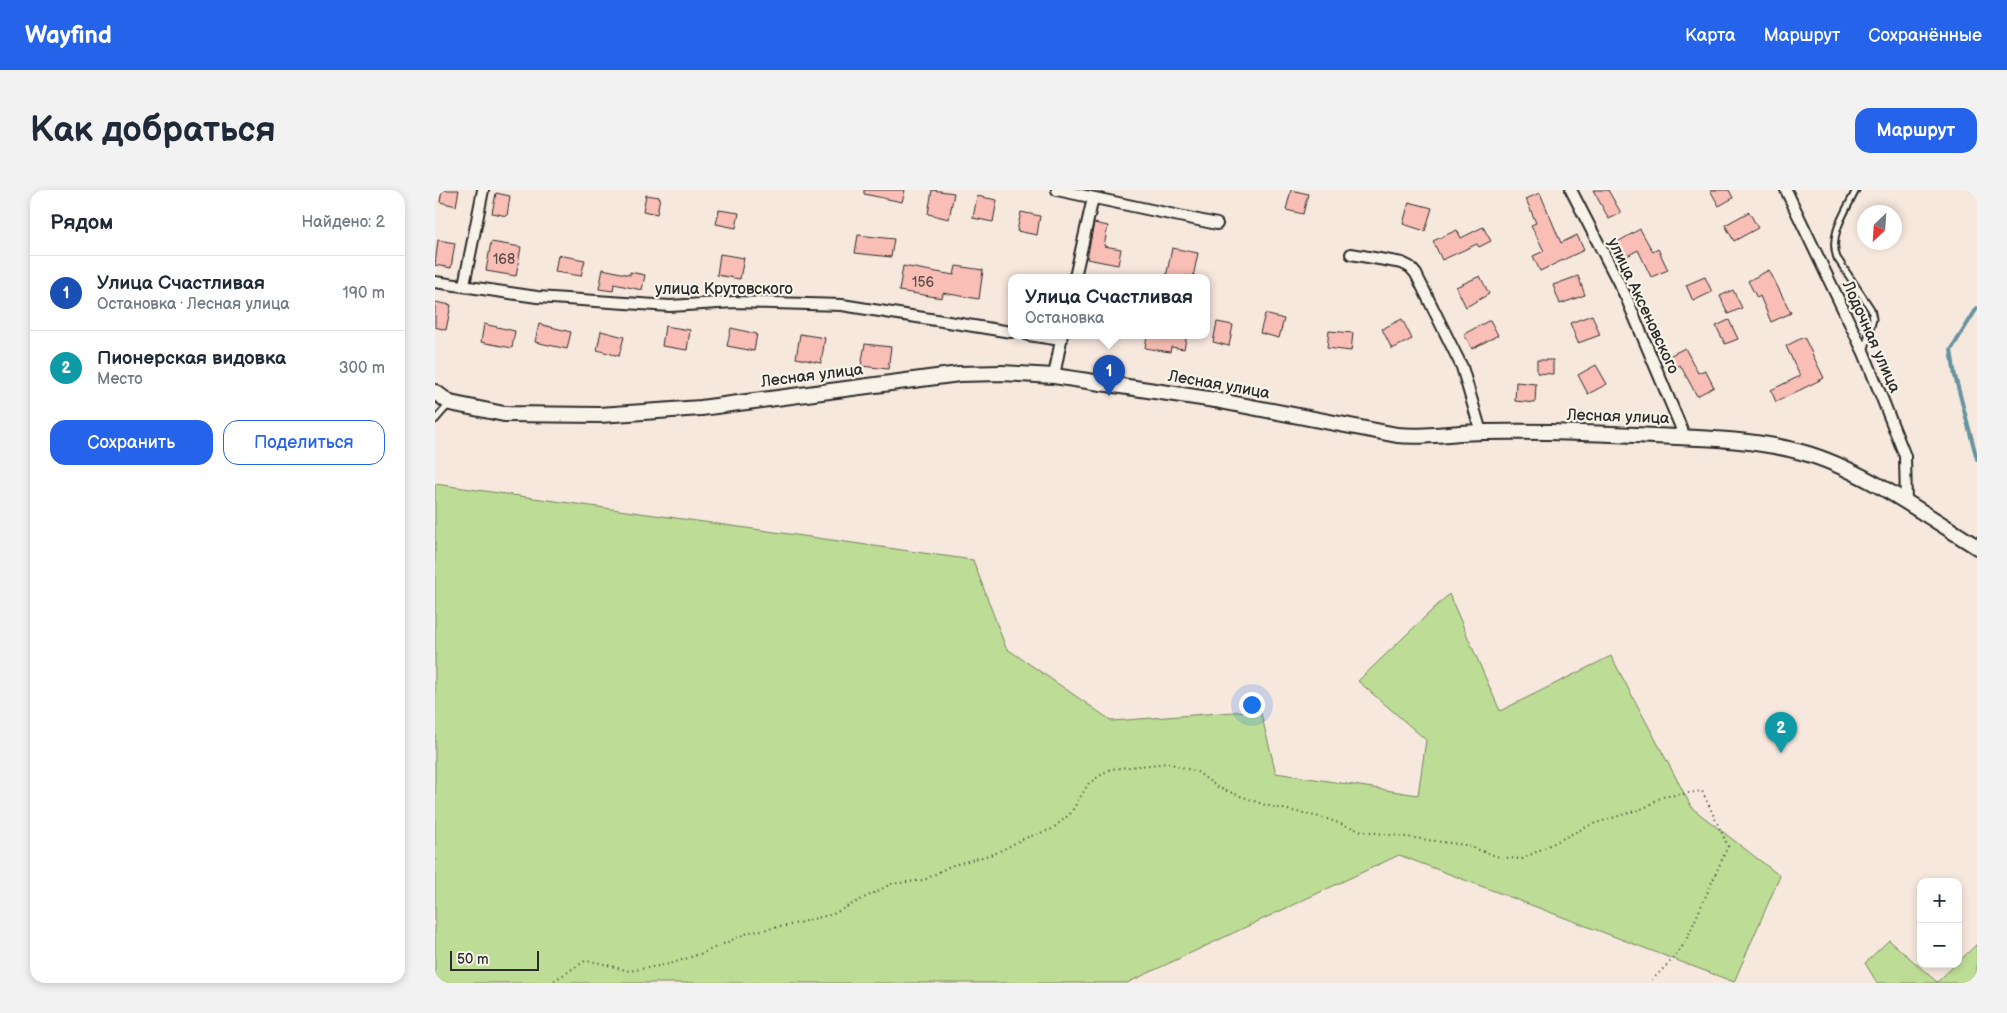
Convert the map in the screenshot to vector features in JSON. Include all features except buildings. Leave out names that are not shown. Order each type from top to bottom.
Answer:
[{"type":"main road","name":"Лесная улица","points":[[435,392],[450,403],[505,414],[600,415],[701,408],[959,374],[1002,373],[1054,376],[1215,400],[1397,435],[1481,432],[1569,432],[1685,437],[1763,444],[1801,452],[1832,462],[1906,503],[1977,547]]},
{"type":"street","points":[[464,285],[483,190]]},
{"type":"street","points":[[1057,190],[1217,224]]},
{"type":"street","name":"улица Аксеновского","points":[[1571,190],[1626,297],[1685,437]]},
{"type":"street","name":"Лодочная улица","points":[[1786,190],[1864,353],[1905,456],[1906,503]]},
{"type":"street","points":[[1076,274],[1093,198]]},
{"type":"street","points":[[1351,254],[1402,263],[1410,267],[1417,274],[1463,367],[1481,432]]},
{"type":"street","name":"улица Крутовского","points":[[435,282],[537,297],[669,306],[734,302],[842,305],[1008,332]]},
{"type":"street","points":[[1054,376],[1062,339]]},
{"type":"lane","points":[[1856,190],[1835,233],[1834,250],[1837,258],[1871,309],[1873,319],[1864,353]]},
{"type":"lane","points":[[435,420],[450,403]]},
{"type":"path","points":[[550,983],[585,961],[597,962],[629,971],[670,964],[703,953],[751,932],[786,926],[833,914],[891,884],[924,880],[950,866],[996,853],[1025,838],[1052,829],[1070,814],[1089,783],[1110,769],[1168,764],[1197,772],[1219,788],[1265,804],[1324,818],[1361,830],[1465,845],[1499,857],[1522,859],[1590,824],[1644,808],[1662,797],[1702,792],[1728,846],[1685,943],[1649,983]]},
{"type":"green space","points":[[435,484],[973,560],[1006,648],[1112,721],[1260,710],[1276,773],[1418,795],[1426,740],[1358,681],[1449,594],[1500,711],[1611,656],[1692,808],[1780,876],[1734,982],[1399,855],[1127,983],[435,983]]},
{"type":"green space","points":[[1889,940],[1917,964],[1917,968],[1921,968],[1937,982],[1952,968],[1962,968],[1962,958],[1977,944],[1977,983],[1877,983],[1865,963]]},
{"type":"waterway","points":[[1977,308],[1951,350],[1955,376],[1977,459]]},
{"type":"place","name":"Улица Счастливая","points":[[1109,396]]},
{"type":"place","name":"Пионерская видовка","points":[[1781,753]]}]
